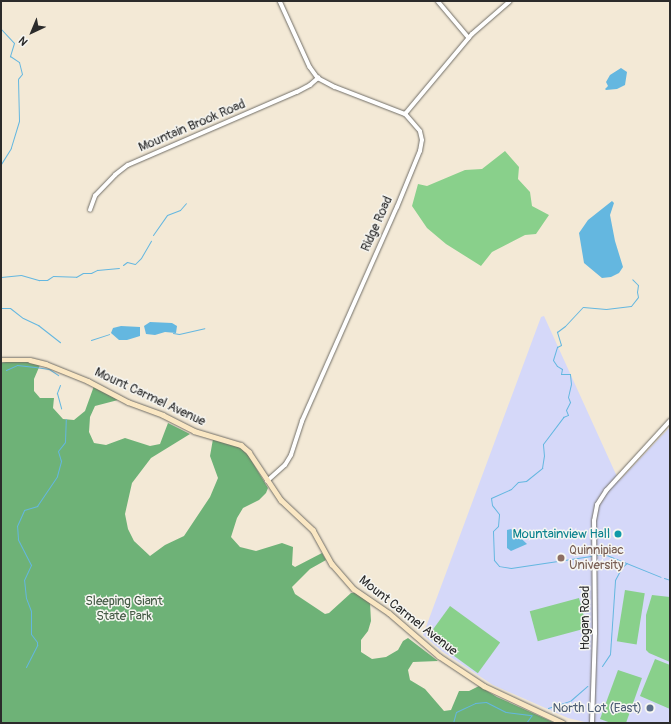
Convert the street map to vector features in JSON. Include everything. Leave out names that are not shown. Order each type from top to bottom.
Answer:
[{"type":"main road","name":"Mount Carmel Avenue","points":[[1,360],[30,360],[46,364],[96,384],[128,402],[163,415],[194,431],[241,445],[249,452],[286,505],[309,526],[332,564],[358,592],[390,613],[443,658],[484,686],[563,723]]},
{"type":"street","points":[[280,1],[310,67],[318,78],[330,85],[405,114],[482,24],[510,1]]},
{"type":"street","points":[[438,1],[469,38]]},
{"type":"street","name":"Mountain Brook Road","points":[[90,210],[95,196],[100,189],[130,164],[297,92],[310,85],[318,78]]},
{"type":"street","name":"Ridge Road","points":[[268,481],[285,465],[291,455],[302,421],[420,151],[422,140],[420,131],[405,114]]},
{"type":"street","name":"Hogan Road","points":[[592,723],[595,634],[594,520],[597,505],[606,491],[670,421]]},
{"type":"shaded area","name":"Quinnipiac University","points":[[544,316],[619,481],[670,427],[670,723],[589,723],[568,718],[493,685],[443,652],[423,635],[541,317]]},
{"type":"green space","points":[[505,151],[519,167],[518,179],[530,192],[532,206],[549,215],[536,234],[525,235],[492,252],[481,266],[446,244],[427,228],[412,206],[418,184],[427,186],[465,170],[482,169]]},
{"type":"green space","name":"Sleeping Giant State Park","points":[[27,362],[40,365],[34,379],[34,391],[40,398],[54,398],[53,408],[63,419],[74,420],[85,411],[94,386],[118,400],[95,406],[90,417],[89,432],[94,443],[106,445],[125,438],[150,446],[160,444],[168,423],[190,434],[151,458],[132,483],[125,514],[128,529],[134,541],[150,556],[165,545],[184,536],[210,497],[218,478],[210,456],[213,439],[233,443],[247,453],[268,488],[266,493],[259,500],[243,508],[237,518],[231,537],[240,547],[256,551],[282,543],[293,547],[292,565],[295,567],[322,553],[326,560],[310,569],[292,587],[295,594],[325,614],[329,613],[351,593],[356,593],[370,603],[371,621],[368,631],[361,640],[361,652],[372,659],[386,657],[398,650],[403,641],[408,638],[438,661],[413,662],[408,670],[410,680],[425,689],[444,711],[451,710],[459,691],[469,691],[479,686],[497,697],[555,723],[1,723],[1,363]]},
{"type":"green space","points":[[625,590],[645,593],[637,644],[617,641]]},
{"type":"green space","points":[[652,595],[670,597],[670,662],[649,653],[646,650],[646,615]]},
{"type":"green space","points":[[579,598],[587,628],[538,641],[530,611]]},
{"type":"green space","points":[[450,606],[500,642],[478,673],[428,637]]},
{"type":"green space","points":[[655,659],[670,665],[670,709],[640,696]]},
{"type":"green space","points":[[618,670],[642,678],[626,723],[611,723],[600,719]]},
{"type":"water","points":[[621,68],[627,72],[625,85],[617,89],[606,90],[605,89],[608,86],[606,82],[610,75]]},
{"type":"water","points":[[612,201],[614,203],[610,215],[615,241],[623,267],[619,273],[611,277],[602,278],[584,263],[579,233],[588,220]]},
{"type":"water","points":[[150,322],[172,323],[177,326],[176,333],[165,332],[155,335],[146,334],[144,326]]},
{"type":"water","points":[[121,326],[140,327],[140,336],[127,340],[119,340],[111,333],[113,328]]},
{"type":"water","points":[[511,529],[527,544],[511,551],[507,548],[507,530]]},
{"type":"waterway","points":[[1,29],[14,43],[10,56],[19,62],[22,74],[18,79],[19,121],[11,148],[1,164]]},
{"type":"waterway","points":[[153,235],[167,215],[180,210],[186,203]]},
{"type":"waterway","points":[[123,265],[127,262],[135,264],[141,258],[151,241]]},
{"type":"waterway","points":[[1,277],[21,275],[39,280],[47,280],[53,276],[76,277],[83,273],[91,273],[97,270],[119,268]]},
{"type":"waterway","points":[[591,556],[511,568],[499,566],[494,560],[493,531],[498,526],[499,514],[492,505],[491,498],[511,489],[518,482],[526,481],[542,468],[544,456],[543,444],[563,417],[568,415],[566,410],[570,402],[568,397],[571,384],[570,374],[561,374],[562,369],[557,366],[553,360],[557,347],[561,345],[557,332],[565,326],[583,307],[606,309],[631,306],[638,297],[638,285],[632,279]]},
{"type":"waterway","points":[[1,308],[10,308],[23,318],[38,325],[60,342]]},
{"type":"waterway","points":[[173,333],[179,334],[204,328]]},
{"type":"waterway","points":[[91,340],[109,334]]},
{"type":"waterway","points":[[6,370],[17,365],[49,369],[58,375]]},
{"type":"waterway","points":[[60,385],[57,393],[61,408]]},
{"type":"waterway","points":[[26,667],[37,645],[37,642],[31,634],[31,611],[26,598],[24,580],[31,565],[18,539],[17,526],[24,510],[37,506],[57,476],[61,461],[58,451],[65,442],[66,419]]},
{"type":"waterway","points":[[597,555],[604,554],[661,577]]},
{"type":"waterway","points":[[602,666],[610,654],[615,580],[622,567],[627,563]]},
{"type":"waterway","points":[[664,578],[670,580]]},
{"type":"waterway","points":[[548,708],[570,701],[587,686]]},
{"type":"waterway","points":[[453,723],[456,712],[475,703],[486,702],[506,712],[532,715]]},
{"type":"waterway","points":[[526,723],[531,716]]},
{"type":"place","name":"Mountainview Hall","points":[[618,534]]},
{"type":"place","name":"Quinnipiac University","points":[[561,558]]},
{"type":"place","name":"North Lot (East)","points":[[650,708]]}]
